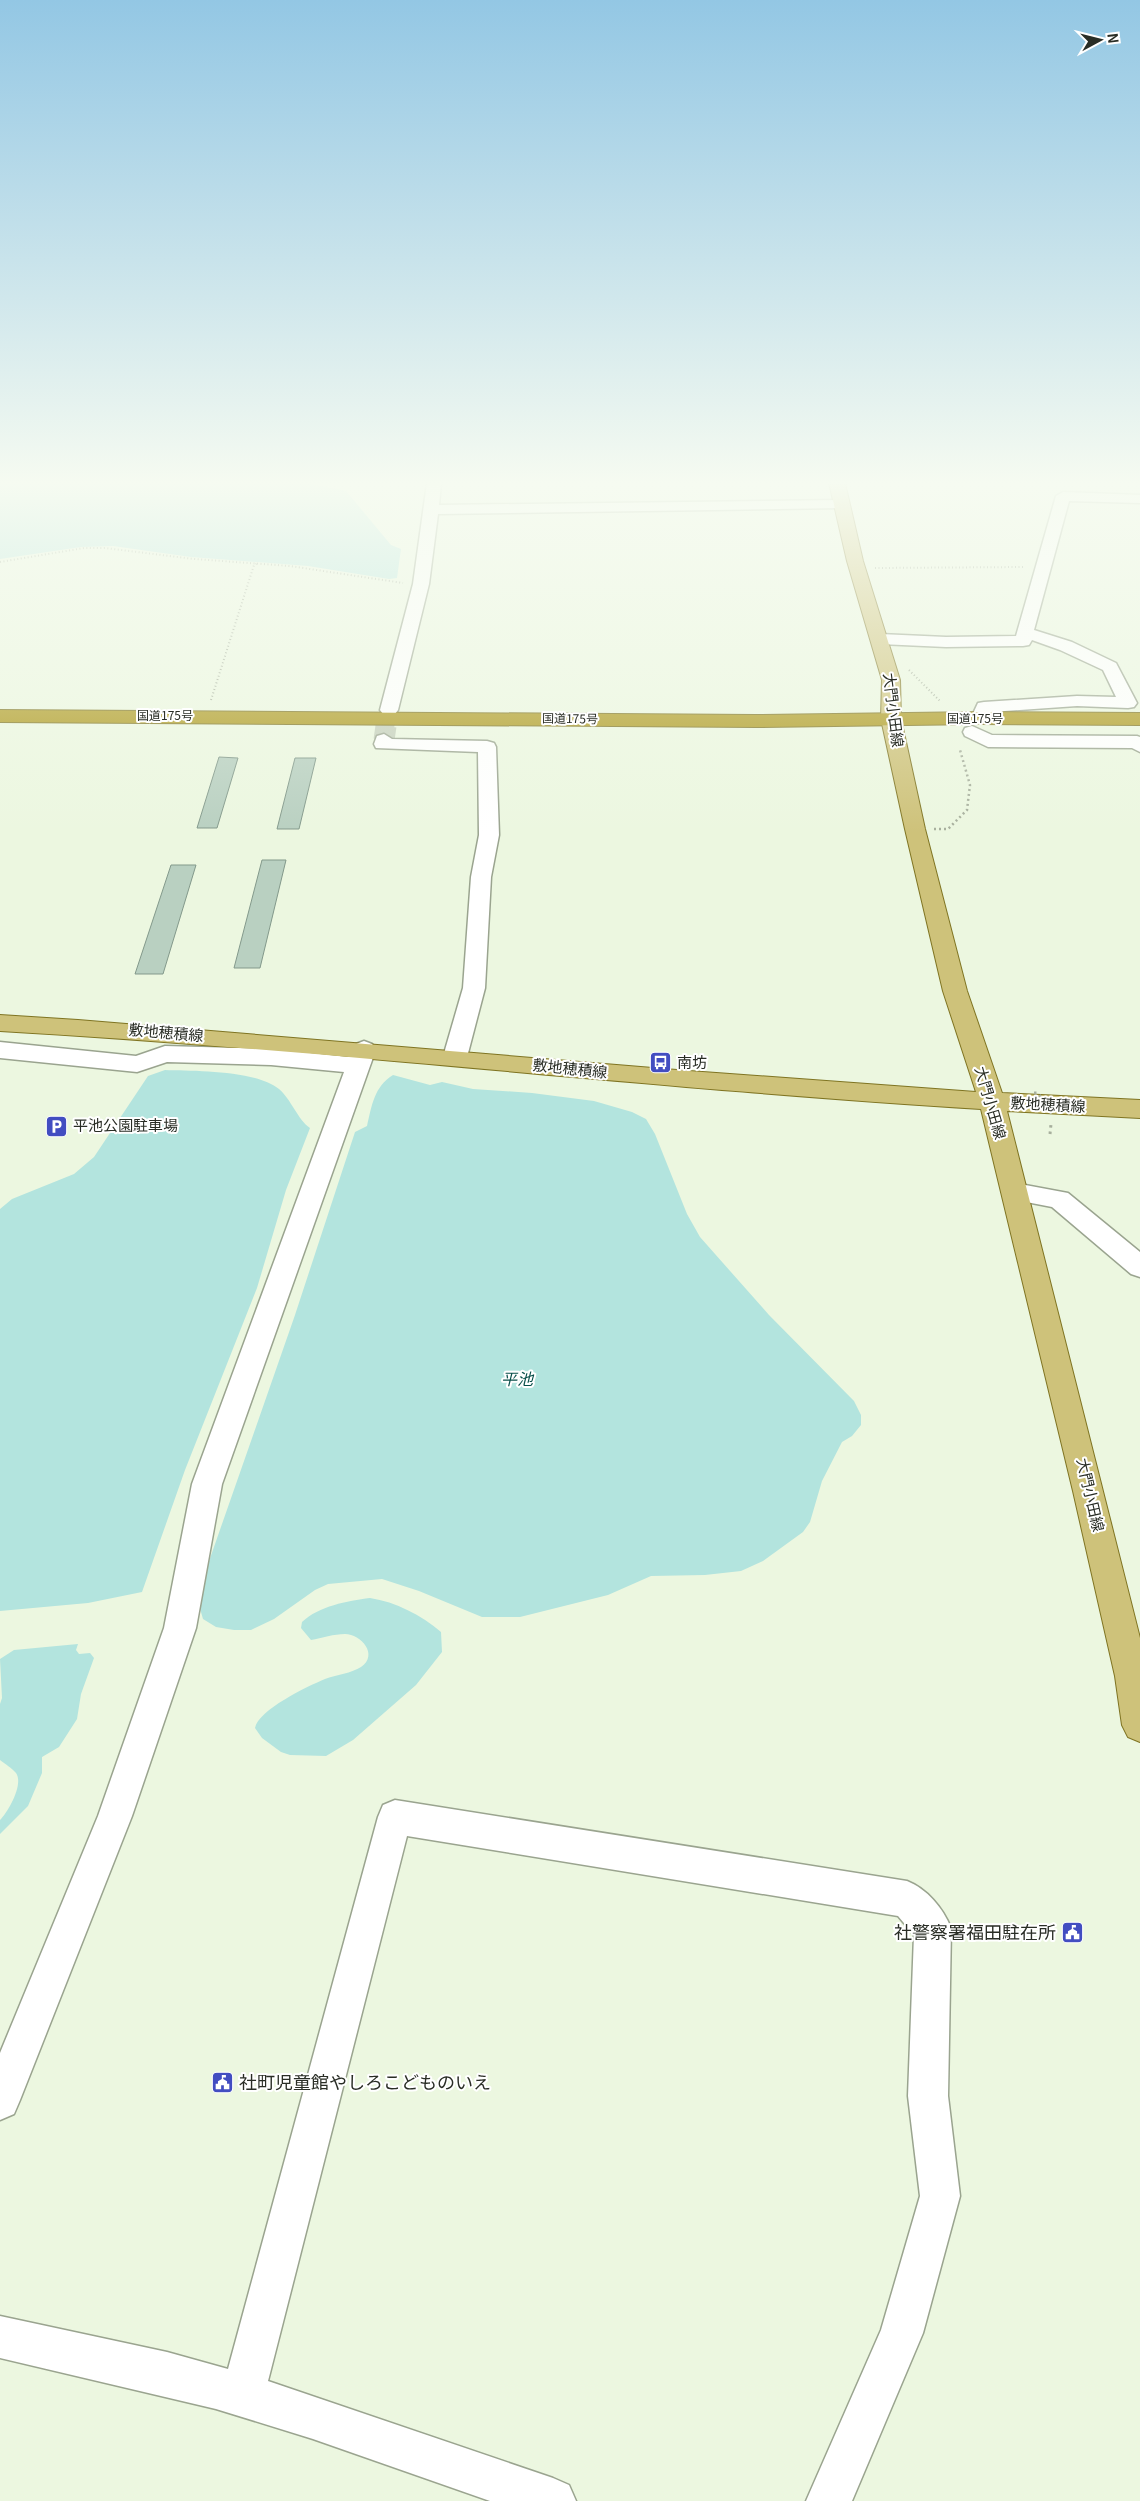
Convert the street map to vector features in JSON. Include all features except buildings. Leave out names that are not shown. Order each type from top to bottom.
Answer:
[{"type":"highway","name":"国道175号","points":[[0,716],[755,721],[893,726]]},
{"type":"highway","name":"国道175号","points":[[0,731],[893,726],[1140,719]]},
{"type":"highway","name":"国道175号","points":[[976,725],[1140,732]]},
{"type":"main road","name":"大門小田線","points":[[868,600],[891,680],[893,726],[915,829],[956,991],[992,1102],[1015,1192],[1089,1491],[1132,1676],[1140,1725]]},
{"type":"main road","name":"敷地穂積線","points":[[0,1023],[118,1029],[361,1057],[455,1057],[623,1074],[992,1102],[1140,1109]]},
{"type":"street","points":[[389,710],[417,600]]},
{"type":"street","points":[[882,646],[946,642],[1023,641],[1027,633],[1035,600]]},
{"type":"street","points":[[1027,633],[1102,661],[1110,667],[1128,703],[1077,702],[984,708],[976,725],[988,741],[1137,742],[1140,746]]},
{"type":"street","points":[[384,740],[383,744],[488,747],[489,834],[481,877],[474,988],[455,1057]]},
{"type":"street","points":[[0,1050],[138,1064],[166,1054],[361,1057],[207,1484],[180,1628],[122,1797],[0,2100]]},
{"type":"street","points":[[1015,1192],[1059,1199],[1140,1267]]},
{"type":"street","points":[[242,2396],[395,1817],[907,1899],[934,1928],[928,2096],[940,2196],[902,2334],[829,2501]]},
{"type":"street","points":[[0,2337],[168,2375],[242,2396],[336,2424],[553,2501]]},
{"type":"path","points":[[209,706],[243,600]]},
{"type":"path","points":[[882,646],[918,677],[944,704]]},
{"type":"path","points":[[915,829],[948,829],[967,810],[970,785],[960,750]]},
{"type":"path","points":[[1034,1093],[1038,1093],[1052,1114]]},
{"type":"water","points":[[165,1070],[208,1071],[240,1075],[268,1083],[283,1093],[310,1128],[286,1190],[257,1288],[185,1470],[142,1592],[88,1603],[0,1611],[0,1209],[12,1199],[74,1174],[94,1157],[148,1076]]},
{"type":"water","name":"平池","points":[[393,1075],[430,1085],[442,1082],[473,1089],[532,1093],[594,1101],[632,1112],[646,1119],[655,1134],[687,1214],[700,1237],[769,1315],[854,1401],[861,1415],[861,1425],[852,1436],[842,1442],[822,1481],[810,1522],[803,1532],[763,1561],[741,1571],[705,1575],[651,1576],[608,1595],[520,1617],[482,1617],[419,1591],[382,1579],[328,1584],[315,1590],[274,1619],[251,1630],[216,1627],[203,1619],[197,1598],[200,1587],[295,1315],[355,1132],[367,1126],[372,1104],[378,1091]]},
{"type":"water","points":[[370,1598],[399,1606],[417,1615],[441,1632],[442,1652],[416,1685],[353,1740],[326,1756],[290,1755],[281,1752],[262,1738],[255,1728],[258,1721],[274,1706],[285,1699],[325,1679],[361,1667],[368,1657],[366,1646],[357,1637],[345,1634],[311,1640],[301,1628],[302,1622],[325,1608]]},
{"type":"water","points":[[78,1644],[76,1650],[79,1654],[90,1653],[94,1658],[81,1694],[77,1719],[59,1747],[42,1757],[42,1773],[28,1806],[0,1834],[0,1820],[11,1805],[17,1791],[18,1778],[16,1773],[0,1760],[0,1704],[2,1698],[0,1659],[14,1650]]},
{"type":"tunnel","points":[[386,728],[389,710]]},
{"type":"tunnel","points":[[384,740],[386,726]]},
{"type":"place","name":"南坊","points":[[661,1063]]},
{"type":"place","name":"平池公園駐車場","points":[[57,1126]]},
{"type":"place","name":"社警察署福田駐在所","points":[[1072,1933]]},
{"type":"place","name":"社町児童館やしろこどものいえ","points":[[223,2083]]}]
